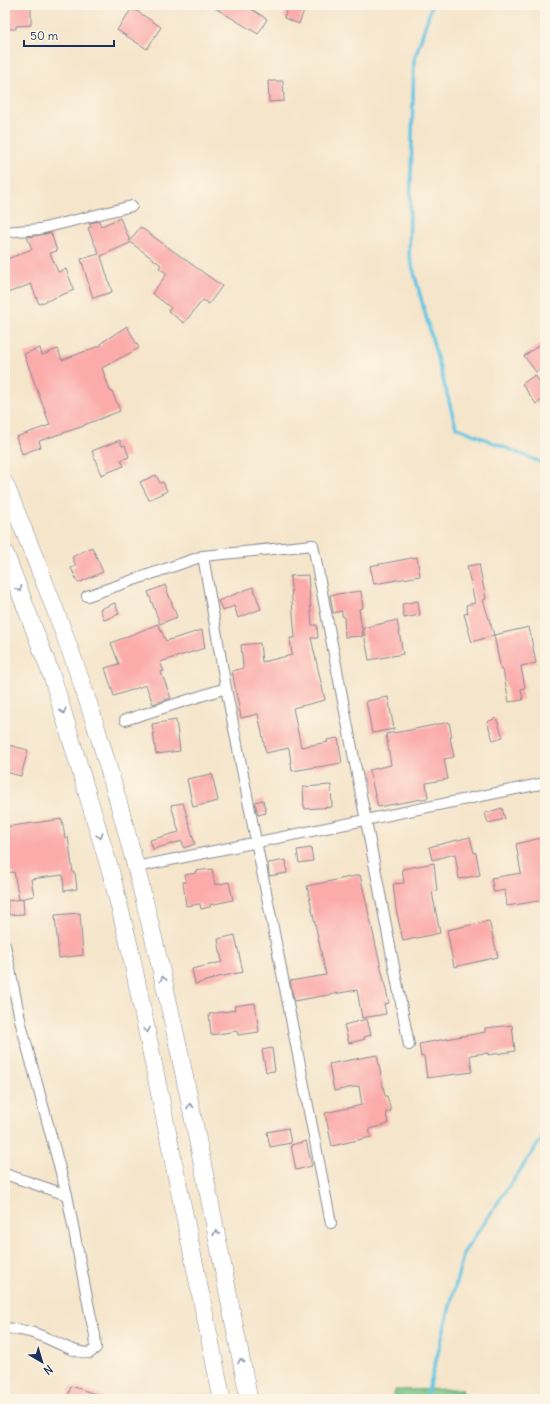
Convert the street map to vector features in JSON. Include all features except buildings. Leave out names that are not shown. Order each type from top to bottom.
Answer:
[{"type":"main road","points":[[5,484],[56,610],[97,729],[136,867],[172,1018],[249,1399]]},
{"type":"main road","points":[[5,553],[53,679],[111,873],[128,941],[222,1399]]},
{"type":"street","points":[[5,232],[40,229],[132,206]]},
{"type":"street","points":[[87,596],[203,556],[313,545],[408,1045]]},
{"type":"street","points":[[203,556],[226,688],[331,1223]]},
{"type":"street","points":[[125,720],[226,688]]},
{"type":"street","points":[[136,867],[545,784]]},
{"type":"street","points":[[5,945],[21,1024],[67,1195],[95,1335],[96,1348],[90,1353],[81,1353],[38,1334],[24,1330],[5,1328]]},
{"type":"street","points":[[5,1174],[67,1195]]},
{"type":"green space","points":[[462,1389],[465,1399],[393,1399],[395,1390]]},
{"type":"waterway","points":[[432,5],[414,61],[409,254],[456,427],[545,464]]},
{"type":"waterway","points":[[426,1399],[464,1252],[545,1134]]}]
